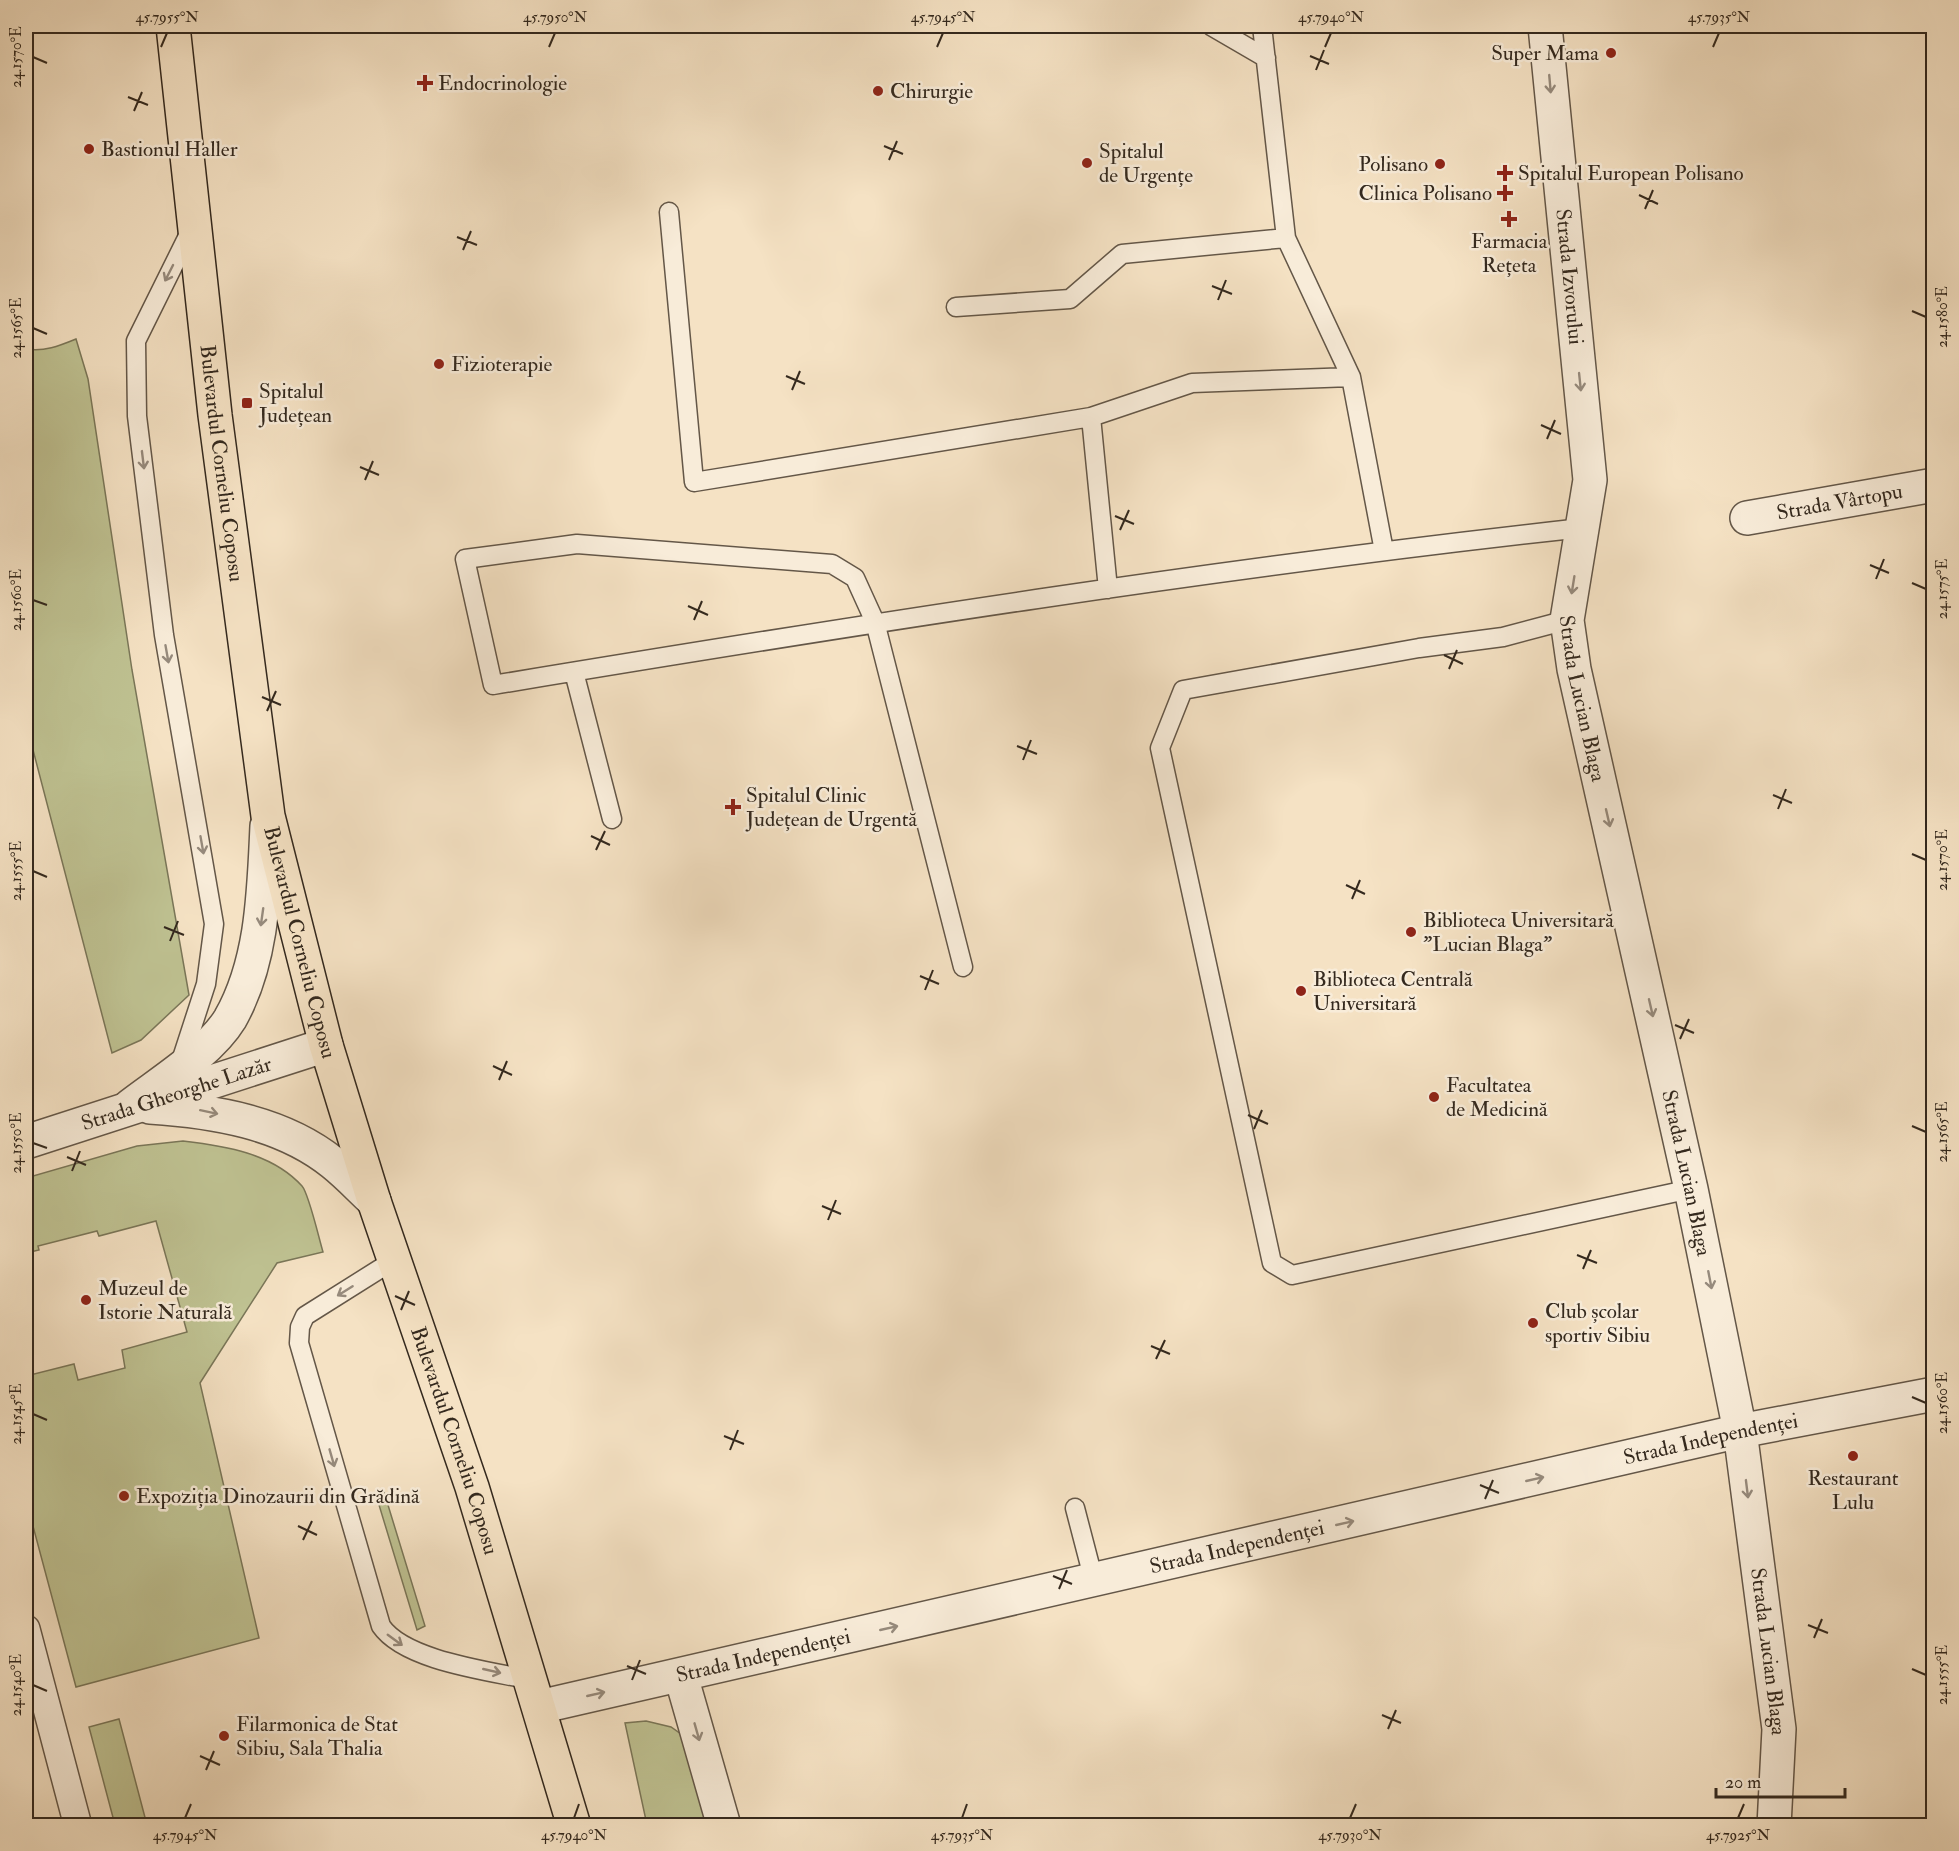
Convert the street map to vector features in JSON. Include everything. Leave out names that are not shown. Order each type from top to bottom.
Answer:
[{"type":"main road","name":"Bulevardul Corneliu Coposu","points":[[173,26],[196,221],[215,415],[268,816],[326,1045],[374,1201],[472,1487],[574,1826]]},
{"type":"street","name":"Strada Izvorului","points":[[1545,26],[1590,480],[1582,528]]},
{"type":"street","name":"Strada Vârtopu","points":[[1747,518],[1934,485]]},
{"type":"street","name":"Strada Lucian Blaga","points":[[1582,528],[1567,620],[1574,669],[1691,1189],[1740,1431],[1779,1729],[1774,1826]]},
{"type":"street","points":[[130,1106],[211,1042],[230,1020],[243,989],[261,923],[268,816]]},
{"type":"street","name":"Strada Gheorghe Lazăr","points":[[26,1142],[130,1106],[326,1045]]},
{"type":"street","points":[[130,1106],[200,1110],[263,1126],[311,1149],[333,1163],[374,1201]]},
{"type":"street","name":"Strada Independenței","points":[[535,1693],[681,1676],[1740,1431],[1934,1394]]},
{"type":"street","points":[[26,1629],[78,1826]]},
{"type":"street","points":[[681,1676],[724,1826]]},
{"type":"lane","points":[[1211,26],[1266,58]]},
{"type":"lane","points":[[1262,26],[1286,238],[1351,377],[1384,551]]},
{"type":"lane","points":[[669,212],[694,482],[1091,417],[1192,383],[1351,377]]},
{"type":"lane","points":[[178,1069],[206,984],[214,924],[164,634],[137,416],[135,341],[196,221]]},
{"type":"lane","points":[[956,307],[1070,299],[1122,254],[1286,238]]},
{"type":"lane","points":[[1091,417],[1107,589]]},
{"type":"lane","points":[[963,967],[875,622],[855,578],[832,564],[577,544],[465,559],[493,685],[875,622],[1425,545],[1582,528]]},
{"type":"lane","points":[[1567,620],[1503,637],[1419,648],[1183,690],[1160,748],[1193,901],[1272,1263],[1292,1275],[1691,1189]]},
{"type":"lane","points":[[574,672],[612,819]]},
{"type":"lane","points":[[394,1260],[305,1316],[300,1328],[299,1343],[381,1626],[388,1636],[412,1650],[535,1693]]},
{"type":"lane","points":[[1075,1508],[1094,1581]]},
{"type":"green space","points":[[76,339],[88,379],[132,670],[189,995],[141,1040],[112,1053],[26,723],[26,349],[45,349]]},
{"type":"green space","points":[[183,1141],[247,1153],[277,1166],[290,1175],[305,1191],[323,1252],[277,1263],[200,1383],[259,1638],[76,1687],[26,1500],[26,1376],[74,1364],[78,1380],[125,1368],[122,1350],[187,1332],[156,1221],[99,1236],[97,1231],[38,1246],[39,1250],[26,1253],[26,1178],[137,1146]]},
{"type":"green space","points":[[384,1492],[425,1626],[417,1630],[376,1495]]},
{"type":"green space","points":[[119,1719],[147,1825],[115,1825],[89,1727]]},
{"type":"green space","points":[[646,1721],[671,1727],[688,1739],[712,1825],[647,1825],[625,1723]]},
{"type":"place","name":"Super Mama","points":[[1611,53]]},
{"type":"place","name":"Endocrinologie","points":[[425,83]]},
{"type":"place","name":"Chirurgie","points":[[878,91]]},
{"type":"place","name":"Bastionul Haller","points":[[89,149]]},
{"type":"place","name":"Spitalul de Urgențe","points":[[1087,163]]},
{"type":"place","name":"Polisano","points":[[1440,164]]},
{"type":"place","name":"Spitalul European Polisano","points":[[1505,173]]},
{"type":"place","name":"Clinica Polisano","points":[[1505,193]]},
{"type":"place","name":"Farmacia Rețeta","points":[[1509,219]]},
{"type":"place","name":"Fizioterapie","points":[[439,364]]},
{"type":"place","name":"Spitalul Județean","points":[[247,403]]},
{"type":"place","name":"Spitalul Clinic Județean de Urgentă","points":[[733,807]]},
{"type":"place","name":"Biblioteca Universitară \"Lucian Blaga\"","points":[[1411,932]]},
{"type":"place","name":"Biblioteca Centrală Universitară","points":[[1301,991]]},
{"type":"place","name":"Facultatea de Medicină","points":[[1434,1097]]},
{"type":"place","name":"Muzeul de Istorie Naturală","points":[[86,1300]]},
{"type":"place","name":"Club școlar sportiv Sibiu","points":[[1533,1323]]},
{"type":"place","name":"Restaurant Lulu","points":[[1853,1456]]},
{"type":"place","name":"Expoziția Dinozaurii din Grădină","points":[[124,1496]]},
{"type":"place","name":"Filarmonica de Stat Sibiu, Sala Thalia","points":[[224,1736]]}]
